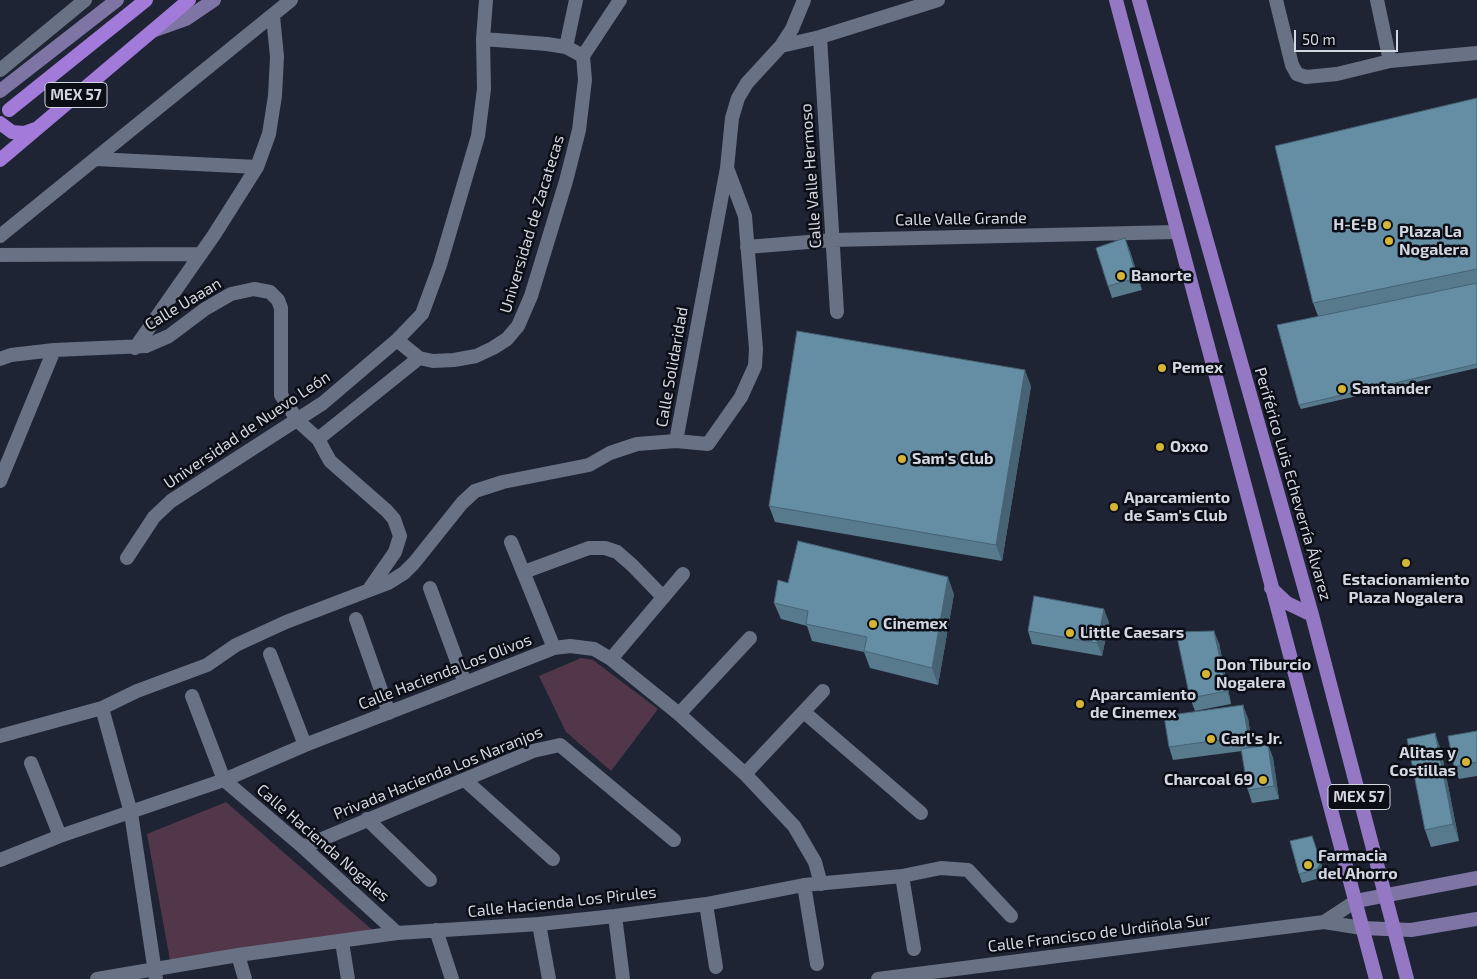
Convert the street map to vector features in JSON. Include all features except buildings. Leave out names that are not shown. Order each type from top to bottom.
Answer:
[{"type":"highway","name":"MEX 57","points":[[9,110],[146,0]]},
{"type":"highway","name":"MEX 57","points":[[0,160],[7,151],[36,129],[189,0]]},
{"type":"highway","points":[[0,123],[12,132],[24,133],[36,129]]},
{"type":"main road","points":[[0,91],[117,0]]},
{"type":"main road","points":[[152,31],[186,18],[214,0]]},
{"type":"main road","name":"MEX 57","points":[[1116,0],[1176,232],[1376,979]]},
{"type":"main road","name":"Periférico Luis Echeverría Álvarez","points":[[1139,0],[1312,615],[1407,979]]},
{"type":"main road","points":[[1271,588],[1287,603],[1312,615]]},
{"type":"main road","points":[[1356,901],[1477,878]]},
{"type":"main road","points":[[1362,928],[1395,931],[1477,920]]},
{"type":"street","points":[[0,70],[85,0]]},
{"type":"street","name":"Universidad de Nuevo León","points":[[127,558],[154,517],[171,501],[230,461],[298,421],[330,397],[413,326],[429,300],[478,136],[484,90],[483,39],[486,0]]},
{"type":"street","points":[[566,47],[576,0]]},
{"type":"street","points":[[483,39],[566,47],[583,56],[620,0]]},
{"type":"street","points":[[781,46],[792,29],[804,0]]},
{"type":"street","points":[[781,46],[820,37],[924,2],[938,0]]},
{"type":"street","points":[[1276,0],[1287,51],[1297,74],[1306,77],[1318,77],[1390,62],[1477,53]]},
{"type":"street","points":[[1377,0],[1390,62]]},
{"type":"street","points":[[0,236],[289,2]]},
{"type":"street","points":[[135,348],[201,254],[257,167],[269,134],[275,96],[277,57],[273,16]]},
{"type":"street","name":"Calle Valle Hermoso","points":[[820,37],[837,312]]},
{"type":"street","name":"Calle Solidaridad","points":[[0,736],[102,708],[137,691],[207,665],[236,645],[286,622],[388,582],[404,573],[475,491],[488,486],[589,465],[610,452],[637,444],[676,441],[727,168],[732,118],[738,98],[747,83],[781,46]]},
{"type":"street","name":"Universidad de Zacatecas","points":[[419,358],[454,360],[476,356],[507,339],[522,319],[566,181],[579,130],[585,80],[583,56]]},
{"type":"street","points":[[96,159],[257,167]]},
{"type":"street","points":[[676,441],[708,444],[736,405],[751,375],[756,349],[745,216],[727,168]]},
{"type":"street","name":"Calle Valle Grande","points":[[747,247],[833,240],[1176,232]]},
{"type":"street","points":[[0,254],[201,254]]},
{"type":"street","name":"Calle Uaaan","points":[[0,359],[11,355],[54,350],[135,348],[146,346],[169,336],[205,309],[231,294],[254,289],[270,292],[278,300],[282,316],[282,395],[298,421],[318,439],[330,461],[387,511],[394,520],[400,536],[394,552],[370,588]]},
{"type":"street","points":[[318,439],[419,358],[397,340]]},
{"type":"street","points":[[0,481],[54,350]]},
{"type":"street","points":[[511,542],[554,648]]},
{"type":"street","points":[[524,572],[589,548],[605,548],[617,552],[663,597]]},
{"type":"street","points":[[611,659],[683,574]]},
{"type":"street","points":[[430,588],[465,683]]},
{"type":"street","points":[[356,619],[389,713]]},
{"type":"street","points":[[679,714],[750,638]]},
{"type":"street","name":"Calle Hacienda Los Olivos","points":[[0,860],[60,836],[224,780],[305,745],[554,648],[584,646],[594,649],[611,659],[679,714],[745,774],[794,826],[815,862],[821,884]]},
{"type":"street","points":[[270,654],[305,745]]},
{"type":"street","points":[[745,774],[823,691]]},
{"type":"street","points":[[192,696],[224,780]]},
{"type":"street","points":[[102,708],[131,813],[156,974]]},
{"type":"street","points":[[804,712],[921,812]]},
{"type":"street","name":"Privada Hacienda Los Naranjos","points":[[304,847],[367,819],[466,781],[533,751],[560,745],[674,840]]},
{"type":"street","points":[[31,763],[60,836]]},
{"type":"street","name":"Calle Hacienda Nogales","points":[[224,780],[304,847],[397,932]]},
{"type":"street","points":[[466,781],[553,859]]},
{"type":"street","points":[[367,819],[430,880]]},
{"type":"street","name":"Calle Hacienda Los Pirules","points":[[97,979],[156,974],[238,955],[342,942],[397,932],[539,924],[615,916],[706,904],[804,885],[902,876],[941,868],[968,870],[1011,916]]},
{"type":"street","points":[[902,876],[914,949]]},
{"type":"street","points":[[804,885],[817,964]]},
{"type":"street","name":"Calle Francisco de Urdiñola Sur","points":[[1324,922],[1356,901]]},
{"type":"street","points":[[706,904],[716,968]]},
{"type":"street","points":[[615,916],[624,979]]},
{"type":"street","name":"Calle Francisco de Urdiñola Sur","points":[[878,979],[1324,922],[1362,928]]},
{"type":"street","points":[[539,924],[549,979]]},
{"type":"street","points":[[436,930],[452,979]]},
{"type":"street","points":[[342,942],[348,979]]},
{"type":"street","points":[[238,955],[245,979]]},
{"type":"shaded area","points":[[581,658],[593,660],[658,709],[611,771],[566,732],[539,676]]},
{"type":"shaded area","points":[[226,802],[377,934],[170,960],[147,834]]},
{"type":"place","name":"H-E-B","points":[[1387,225]]},
{"type":"place","name":"Plaza La Nogalera","points":[[1389,241]]},
{"type":"place","name":"Banorte","points":[[1121,276]]},
{"type":"place","name":"Pemex","points":[[1162,368]]},
{"type":"place","name":"Santander","points":[[1342,389]]},
{"type":"place","name":"Oxxo","points":[[1160,447]]},
{"type":"place","name":"Sam's Club","points":[[902,459]]},
{"type":"place","name":"Aparcamiento de Sam's Club","points":[[1114,507]]},
{"type":"place","name":"Estacionamiento Plaza Nogalera","points":[[1406,563]]},
{"type":"place","name":"Cinemex","points":[[873,624]]},
{"type":"place","name":"Little Caesars","points":[[1070,633]]},
{"type":"place","name":"Don Tiburcio Nogalera","points":[[1206,674]]},
{"type":"place","name":"Aparcamiento de Cinemex","points":[[1080,704]]},
{"type":"place","name":"Carl's Jr.","points":[[1211,739]]},
{"type":"place","name":"Alitas y Costillas","points":[[1466,762]]},
{"type":"place","name":"Charcoal 69","points":[[1263,780]]},
{"type":"place","name":"Farmacia del Ahorro","points":[[1308,865]]}]
